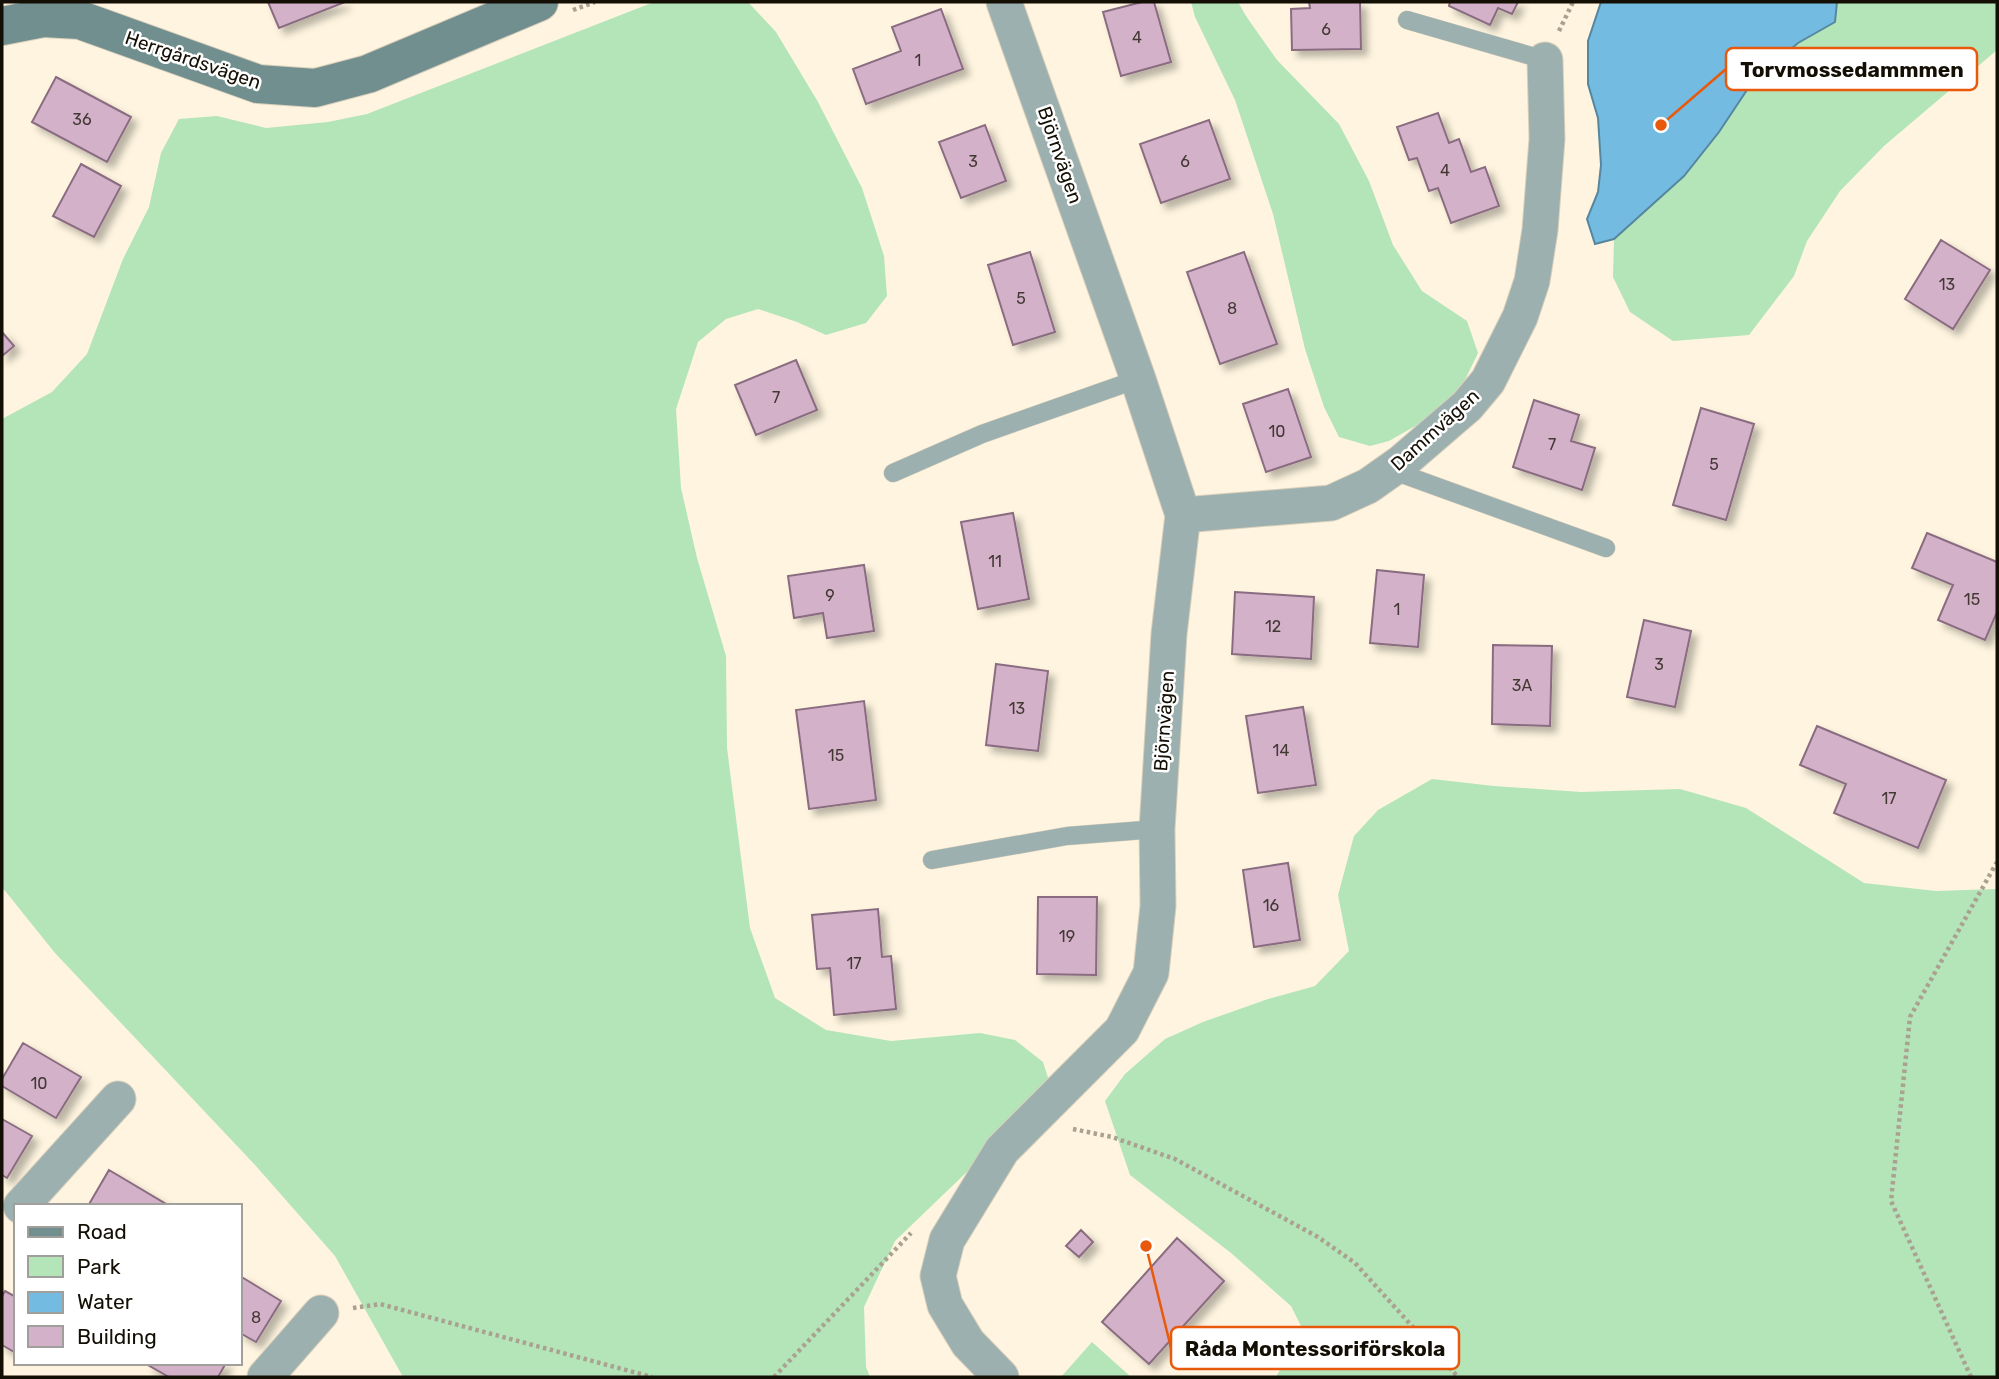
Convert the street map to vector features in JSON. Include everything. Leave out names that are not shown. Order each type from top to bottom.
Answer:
[{"type":"street","name":"Herrgårdsvägen","points":[[2,26],[43,18],[80,20],[258,84],[315,88],[368,74],[540,2]]},
{"type":"street","name":"Björnvägen","points":[[1001,1377],[968,1343],[945,1305],[938,1276],[947,1240],[1002,1150],[1122,1030],[1151,973],[1158,906],[1157,829],[1169,634],[1183,515],[1138,379],[1004,2]]},
{"type":"street","name":"Dammvägen","points":[[1183,515],[1331,503],[1368,486],[1391,470],[1467,406],[1489,381],[1520,317],[1532,281],[1540,230],[1547,139],[1545,60]]},
{"type":"street","points":[[24,1204],[118,1099]]},
{"type":"street","points":[[2,1228],[14,1214]]},
{"type":"street","points":[[265,1377],[321,1313]]},
{"type":"lane","points":[[1407,20],[1545,60]]},
{"type":"lane","points":[[893,473],[982,434],[1138,379]]},
{"type":"lane","points":[[1391,470],[1606,548]]},
{"type":"lane","points":[[932,860],[1067,835],[1157,829]]},
{"type":"path","points":[[1971,1377],[1891,1201],[1910,1017],[1997,862]]},
{"type":"path","points":[[1063,1130],[1073,1129],[1112,1138],[1175,1159],[1318,1237],[1355,1263],[1458,1377]]},
{"type":"path","points":[[775,1377],[918,1226]]},
{"type":"path","points":[[380,1304],[652,1377]]},
{"type":"green space","points":[[654,2],[748,2],[776,32],[818,102],[862,188],[884,256],[887,296],[866,323],[826,335],[758,309],[726,319],[698,342],[676,409],[681,488],[697,558],[726,656],[727,748],[750,928],[775,998],[826,1030],[891,1041],[980,1033],[1015,1040],[1043,1062],[1049,1081],[1027,1114],[895,1241],[864,1307],[866,1367],[870,1377],[403,1377],[335,1256],[256,1166],[55,953],[2,887],[2,419],[52,392],[87,354],[123,259],[149,207],[161,153],[179,119],[217,116],[266,128],[328,122],[367,114]]},
{"type":"green space","points":[[1191,2],[1238,2],[1277,60],[1339,124],[1369,181],[1393,245],[1422,291],[1467,321],[1478,353],[1462,386],[1424,421],[1389,441],[1370,446],[1339,437],[1324,407],[1305,349],[1273,214],[1235,100],[1195,17]]},
{"type":"green space","points":[[1837,2],[1997,2],[1997,50],[1884,146],[1840,191],[1807,241],[1794,276],[1749,335],[1673,341],[1630,312],[1613,277],[1614,239],[1684,176],[1719,132],[1753,81],[1798,43],[1835,22]]},
{"type":"green space","points":[[1432,779],[1581,792],[1680,789],[1746,808],[1864,883],[1936,891],[1997,889],[1997,1377],[1276,1377],[1303,1330],[1291,1306],[1231,1253],[1130,1175],[1105,1101],[1125,1074],[1165,1039],[1268,999],[1315,986],[1349,951],[1338,895],[1354,836],[1378,810]]},
{"type":"green space","points":[[1092,1342],[1131,1377],[1061,1377]]},
{"type":"water","points":[[1601,2],[1837,2],[1835,22],[1798,43],[1753,81],[1719,132],[1684,176],[1614,239],[1595,244],[1587,219],[1598,192],[1601,165],[1598,118],[1588,84],[1588,41]]},
{"type":"building","points":[[268,2],[345,2],[279,28]]},
{"type":"building","points":[[1142,2],[1154,2],[1171,62],[1121,76],[1103,12]]},
{"type":"building","points":[[1309,2],[1360,2],[1361,49],[1292,50],[1291,9],[1310,8]]},
{"type":"building","points":[[1450,2],[1518,2],[1512,14],[1498,8],[1490,25],[1449,6]]},
{"type":"building","points":[[941,9],[963,69],[866,104],[853,69],[901,51],[892,27]]},
{"type":"building","points":[[56,77],[131,117],[107,162],[32,122]]},
{"type":"building","points":[[1438,113],[1449,143],[1459,139],[1471,172],[1485,167],[1499,206],[1451,223],[1438,188],[1429,191],[1417,158],[1409,160],[1397,127]]},
{"type":"building","points":[[1209,120],[1230,179],[1161,203],[1140,144]]},
{"type":"building","points":[[985,125],[1006,181],[961,198],[939,142]]},
{"type":"building","points":[[81,164],[121,186],[94,237],[53,216]]},
{"type":"building","points":[[1941,240],[1990,270],[1953,329],[1905,299]]},
{"type":"building","points":[[1030,252],[1055,332],[1013,345],[988,265]]},
{"type":"building","points":[[1244,252],[1277,344],[1220,364],[1187,272]]},
{"type":"building","points":[[2,332],[14,346],[2,356]]},
{"type":"building","points":[[796,360],[817,410],[756,435],[735,385]]},
{"type":"building","points":[[1288,389],[1311,457],[1266,472],[1243,404]]},
{"type":"building","points":[[1534,400],[1579,415],[1571,441],[1595,448],[1582,490],[1513,467]]},
{"type":"building","points":[[1701,408],[1754,424],[1726,520],[1673,505]]},
{"type":"building","points":[[1013,513],[1029,599],[978,609],[961,522]]},
{"type":"building","points":[[1927,533],[1997,562],[1997,612],[1985,640],[1938,620],[1953,585],[1912,568]]},
{"type":"building","points":[[864,565],[874,631],[827,638],[823,613],[794,618],[788,576]]},
{"type":"building","points":[[1377,570],[1424,575],[1418,647],[1370,643]]},
{"type":"building","points":[[1235,592],[1314,597],[1311,659],[1232,654]]},
{"type":"building","points":[[1644,620],[1691,631],[1675,707],[1627,697]]},
{"type":"building","points":[[1493,645],[1552,646],[1550,726],[1492,724]]},
{"type":"building","points":[[996,664],[1048,671],[1038,751],[986,745]]},
{"type":"building","points":[[864,701],[876,800],[809,809],[796,710]]},
{"type":"building","points":[[1303,707],[1316,785],[1258,793],[1246,716]]},
{"type":"building","points":[[1817,726],[1946,780],[1918,848],[1834,813],[1846,784],[1800,765]]},
{"type":"building","points":[[1288,863],[1300,940],[1254,947],[1243,870]]},
{"type":"building","points":[[1038,897],[1097,897],[1096,975],[1037,974]]},
{"type":"building","points":[[878,909],[882,957],[891,956],[896,1009],[834,1015],[830,968],[817,969],[812,915]]},
{"type":"building","points":[[23,1043],[81,1077],[56,1118],[2,1086],[2,1079]]},
{"type":"building","points":[[2,1119],[32,1136],[7,1178],[2,1175]]},
{"type":"building","points":[[109,1170],[166,1204],[89,1204]]},
{"type":"building","points":[[1081,1230],[1093,1242],[1079,1257],[1066,1246]]},
{"type":"building","points":[[1177,1238],[1224,1281],[1149,1364],[1102,1322]]},
{"type":"building","points":[[242,1277],[281,1301],[256,1342],[242,1334]]},
{"type":"building","points":[[5,1291],[14,1296],[14,1352],[2,1345],[2,1296]]},
{"type":"building","points":[[148,1365],[225,1365],[218,1377],[169,1377]]},
{"type":"place","name":"Torvmossedammmen","points":[[1661,125]]},
{"type":"place","name":"Råda Montessoriförskola","points":[[1146,1246]]}]
